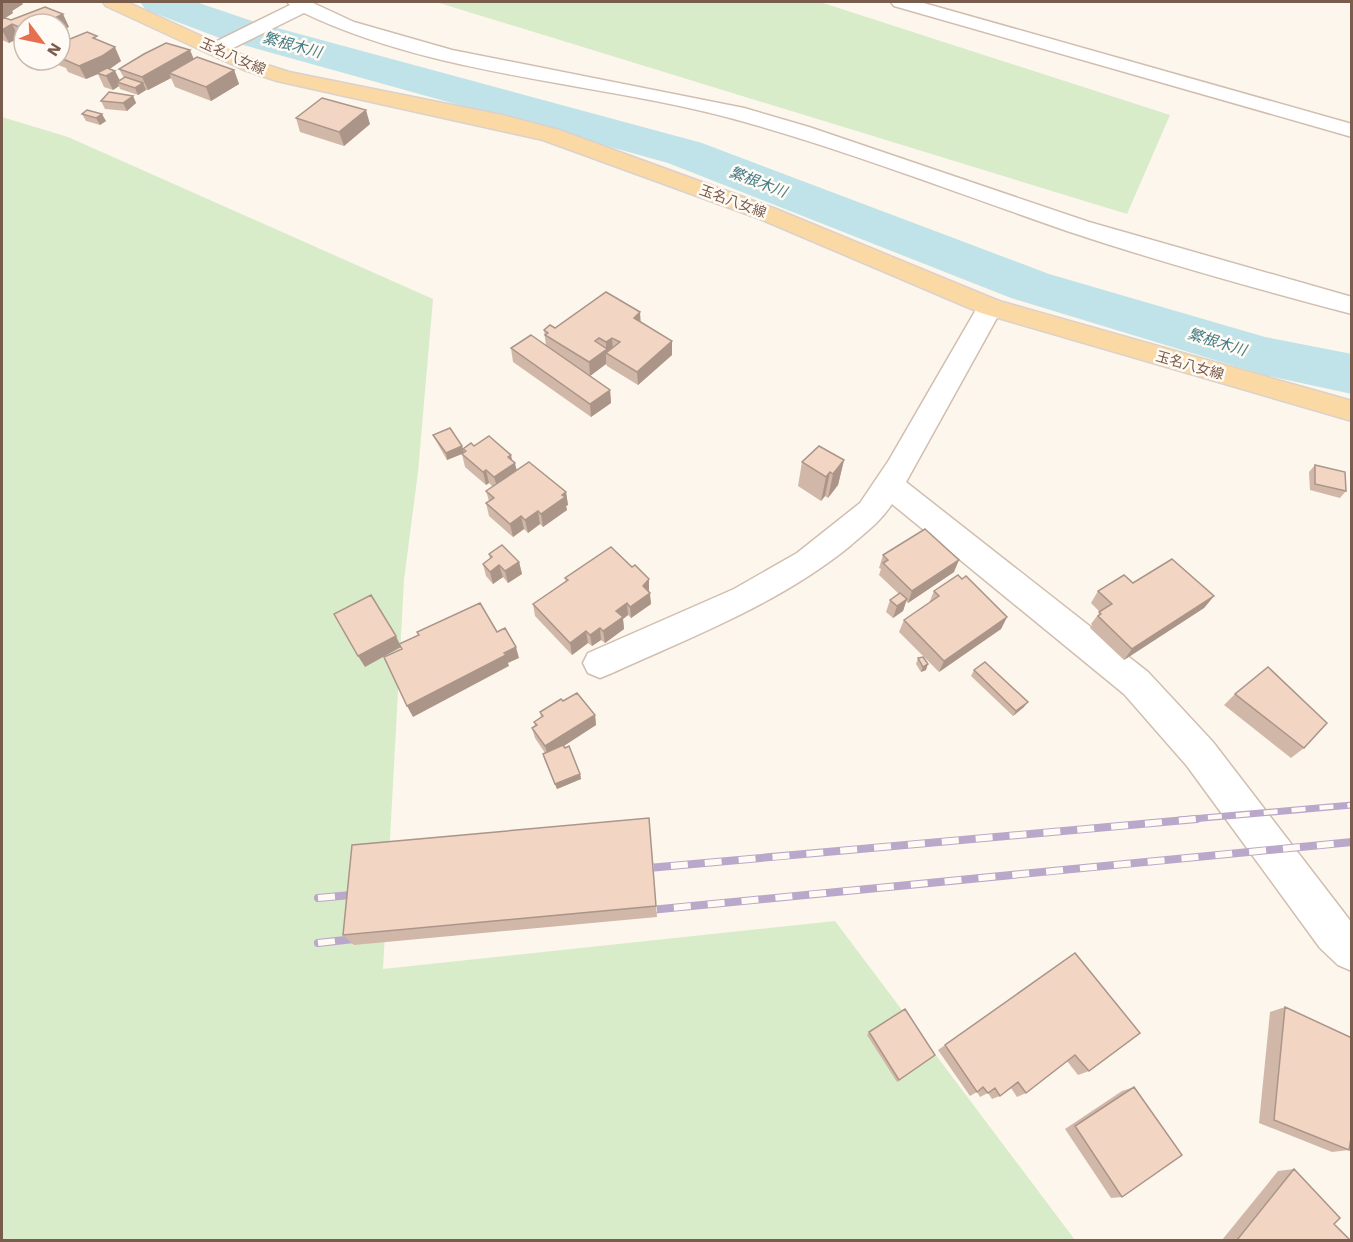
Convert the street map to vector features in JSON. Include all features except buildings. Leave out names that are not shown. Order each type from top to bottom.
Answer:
[{"type":"main road","name":"玉名八女線","points":[[114,2],[221,47],[251,66],[284,77],[502,122],[551,135],[768,214],[990,307],[1352,411]]},
{"type":"street","points":[[901,2],[938,7],[1352,131]]},
{"type":"street","points":[[221,47],[298,6],[347,26],[449,55],[725,111],[801,132],[1080,227],[1352,306]]},
{"type":"street","points":[[600,663],[745,598],[808,562],[871,511],[990,307]]},
{"type":"street","points":[[888,484],[1136,683],[1200,754],[1334,933],[1352,951]]},
{"type":"green space","points":[[436,2],[820,2],[1170,115],[1127,214]]},
{"type":"green space","points":[[2,117],[68,137],[433,299],[418,472],[404,580],[383,969],[835,921],[1075,1240],[2,1240]]},
{"type":"waterway","name":"繁根木川","points":[[160,2],[240,31],[685,153],[1030,286],[1264,356],[1352,374]]},
{"type":"railway","points":[[1180,820],[1352,805]]},
{"type":"railway","points":[[637,869],[1197,819]]},
{"type":"railway","points":[[640,911],[1352,842]]},
{"type":"railway","points":[[318,898],[362,894]]},
{"type":"railway","points":[[318,943],[363,938]]}]
